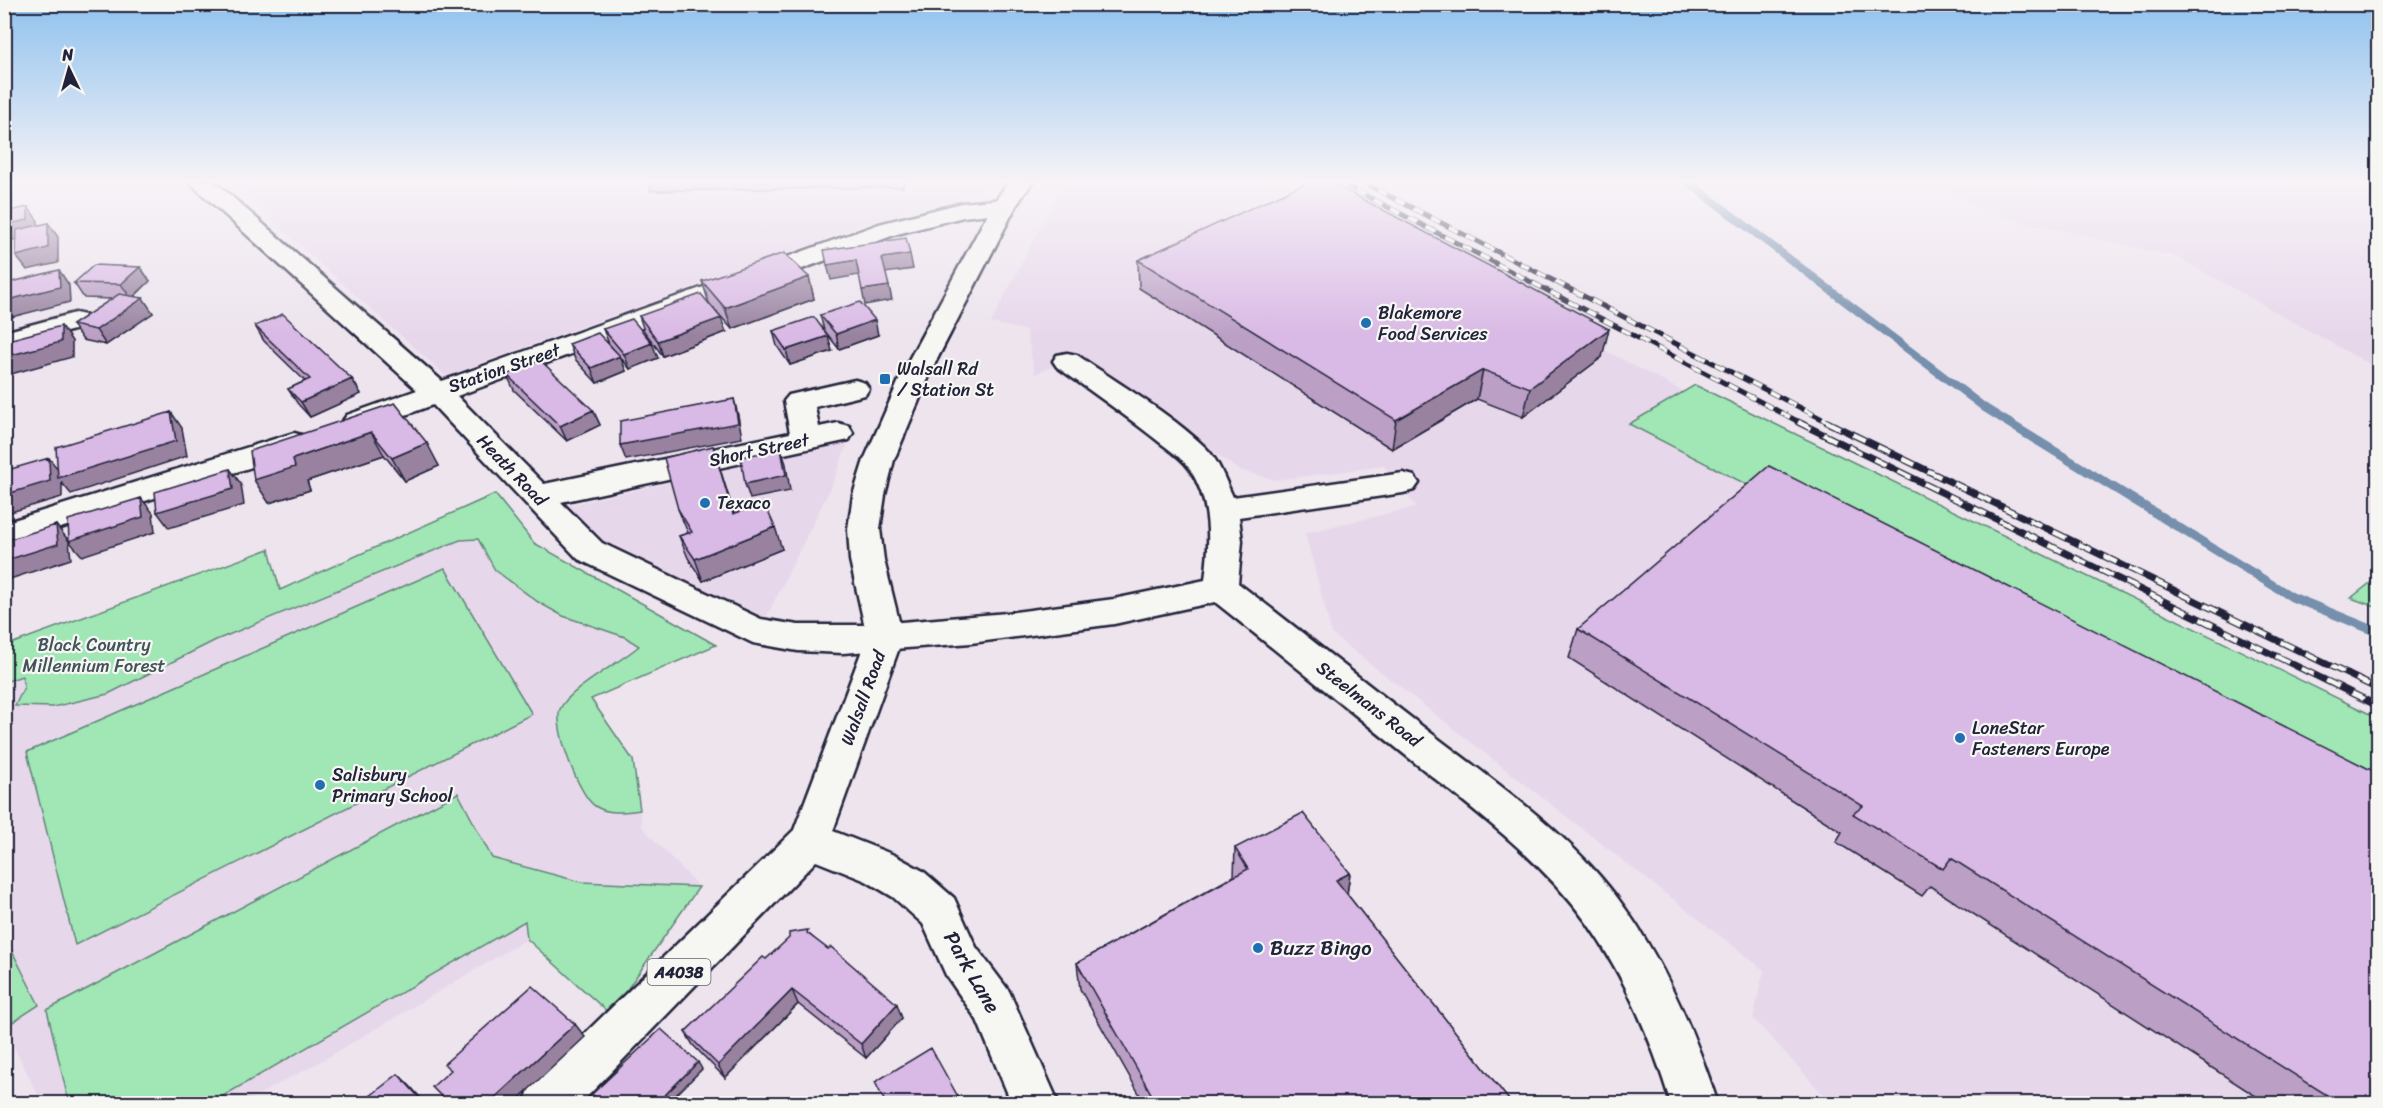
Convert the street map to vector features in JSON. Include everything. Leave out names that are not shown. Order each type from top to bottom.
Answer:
[{"type":"street","name":"Heath Road","points":[[258,233],[437,392],[590,551],[753,630],[775,636],[817,640],[885,637]]},
{"type":"street","name":"Station Street","points":[[4,535],[321,435],[878,233]]},
{"type":"street","name":"Walsall Road","points":[[547,1104],[810,840],[885,637],[867,561],[864,529],[869,495],[879,460],[899,411],[990,233]]},
{"type":"street","points":[[4,341],[75,321]]},
{"type":"street","points":[[885,637],[1079,619],[1159,605],[1221,588],[1226,541],[1222,509],[1205,468],[1195,455],[1147,417],[1066,361]]},
{"type":"street","points":[[806,440],[799,400],[855,389]]},
{"type":"street","name":"Short Street","points":[[538,496],[838,433]]},
{"type":"street","points":[[1222,509],[1403,483]]},
{"type":"street","name":"Steelmans Road","points":[[1221,588],[1485,795],[1532,834],[1569,871],[1599,906],[1647,979],[1676,1045],[1695,1104]]},
{"type":"street","name":"Park Lane","points":[[810,840],[880,868],[908,884],[939,911],[961,961],[993,1006],[1036,1104]]},
{"type":"shaded area","points":[[286,233],[842,233],[446,376]]},
{"type":"shaded area","points":[[1037,233],[1382,233],[1684,392],[1629,424],[2378,810],[2378,1103],[1831,1103],[1753,1018],[1764,970],[1332,634],[1305,533],[1416,507],[1384,466],[1276,480],[1239,470],[1077,356],[1035,374],[1026,330],[991,323]]},
{"type":"shaded area","points":[[2070,233],[2378,233],[2378,369],[2177,257]]},
{"type":"shaded area","points":[[848,442],[832,485],[767,616],[740,617],[628,560],[560,507]]},
{"type":"shaded area","name":"Salisbury Primary School","points":[[495,494],[534,543],[716,645],[591,699],[633,760],[642,827],[699,887],[610,1014],[527,939],[318,1063],[241,1104],[42,1103],[5,1029],[5,646],[269,549],[280,590]]},
{"type":"green space","points":[[1695,385],[2378,718],[2378,810],[1629,424]]},
{"type":"green space","name":"Black Country Millennium Forest","points":[[495,494],[534,543],[716,645],[591,699],[633,760],[640,810],[606,811],[589,800],[569,760],[560,730],[559,718],[560,709],[565,701],[584,684],[639,646],[625,637],[563,616],[538,602],[495,570],[478,539],[460,540],[216,640],[108,694],[53,707],[15,706],[24,687],[22,676],[5,682],[5,646],[269,549],[280,590]]},
{"type":"green space","points":[[445,568],[532,714],[75,945],[27,752]]},
{"type":"green space","points":[[2378,579],[2378,608],[2351,598],[2374,580]]},
{"type":"green space","points":[[458,793],[492,858],[581,882],[699,887],[610,1014],[527,939],[525,921],[211,1103],[69,1103],[47,1010]]},
{"type":"green space","points":[[5,937],[39,1005],[4,1027]]},
{"type":"building","points":[[17,233],[48,233],[48,248],[16,256]]},
{"type":"building","name":"Blakemore Food Services","points":[[1197,233],[1426,233],[1609,329],[1530,388],[1483,370],[1396,420],[1138,260]]},
{"type":"building","points":[[906,238],[910,254],[882,258],[889,286],[862,290],[856,260],[827,265],[824,250]]},
{"type":"building","points":[[784,253],[809,277],[725,308],[702,281]]},
{"type":"building","points":[[94,265],[140,267],[121,284],[74,283]]},
{"type":"building","points":[[59,270],[60,287],[4,301],[4,284]]},
{"type":"building","points":[[119,294],[143,298],[96,330],[72,325]]},
{"type":"building","points":[[701,294],[721,318],[658,341],[639,316]]},
{"type":"building","points":[[860,302],[875,320],[836,334],[820,315]]},
{"type":"building","points":[[283,314],[352,379],[301,402],[288,389],[310,379],[255,326]]},
{"type":"building","points":[[814,317],[828,336],[786,350],[773,331]]},
{"type":"building","points":[[632,319],[652,343],[624,354],[603,329]]},
{"type":"building","points":[[61,326],[61,342],[4,357],[4,341]]},
{"type":"building","points":[[598,333],[620,356],[591,368],[569,344]]},
{"type":"building","points":[[540,360],[593,410],[560,426],[507,375]]},
{"type":"building","points":[[734,399],[738,423],[620,445],[620,421]]},
{"type":"building","points":[[395,403],[427,443],[392,458],[371,432],[293,459],[295,467],[254,480],[250,451]]},
{"type":"building","points":[[171,412],[176,441],[58,478],[56,447]]},
{"type":"building","name":"Texaco","points":[[713,446],[733,514],[764,503],[775,527],[695,559],[679,536],[692,532],[678,509],[664,458]]},
{"type":"building","points":[[781,449],[786,475],[745,484],[741,457]]},
{"type":"building","points":[[49,458],[50,481],[4,495],[4,471]]},
{"type":"building","name":"LoneStar Fasteners Europe","points":[[1769,466],[2379,774],[2379,1104],[2341,1104],[1951,858],[1943,869],[1853,814],[1863,806],[1578,629]]},
{"type":"building","points":[[230,469],[233,489],[157,512],[155,492]]},
{"type":"building","points":[[141,498],[143,517],[69,541],[68,520]]},
{"type":"building","points":[[56,525],[58,544],[4,561],[4,541]]},
{"type":"building","name":"Buzz Bingo","points":[[1303,813],[1350,873],[1336,880],[1512,1104],[1157,1104],[1077,963],[1248,869],[1235,848]]},
{"type":"building","points":[[808,930],[807,933],[828,949],[831,947],[897,1004],[861,1044],[792,990],[718,1065],[685,1032],[763,957],[766,959],[789,938],[789,933]]},
{"type":"building","points":[[532,986],[575,1024],[488,1104],[449,1104],[432,1087],[451,1070],[444,1064]]},
{"type":"building","points":[[661,1029],[698,1062],[656,1104],[602,1104],[592,1094]]},
{"type":"building","points":[[931,1048],[962,1104],[886,1104],[875,1082]]},
{"type":"building","points":[[398,1074],[425,1104],[360,1104]]},
{"type":"waterway","points":[[1755,233],[1985,408],[2009,423]]},
{"type":"waterway","points":[[2007,422],[2292,597],[2378,632]]},
{"type":"railway","points":[[1437,233],[1801,423]]},
{"type":"railway","points":[[1460,233],[1830,423]]},
{"type":"railway","points":[[1798,422],[2378,706]]},
{"type":"railway","points":[[1827,422],[2378,689]]},
{"type":"place","name":"Blakemore Food Services","points":[[1366,323]]},
{"type":"place","name":"Walsall Rd / Station St","points":[[885,379]]},
{"type":"place","name":"Texaco","points":[[705,503]]},
{"type":"place","name":"LoneStar Fasteners Europe","points":[[1960,738]]},
{"type":"place","name":"Salisbury Primary School","points":[[320,785]]},
{"type":"place","name":"Buzz Bingo","points":[[1258,948]]}]
